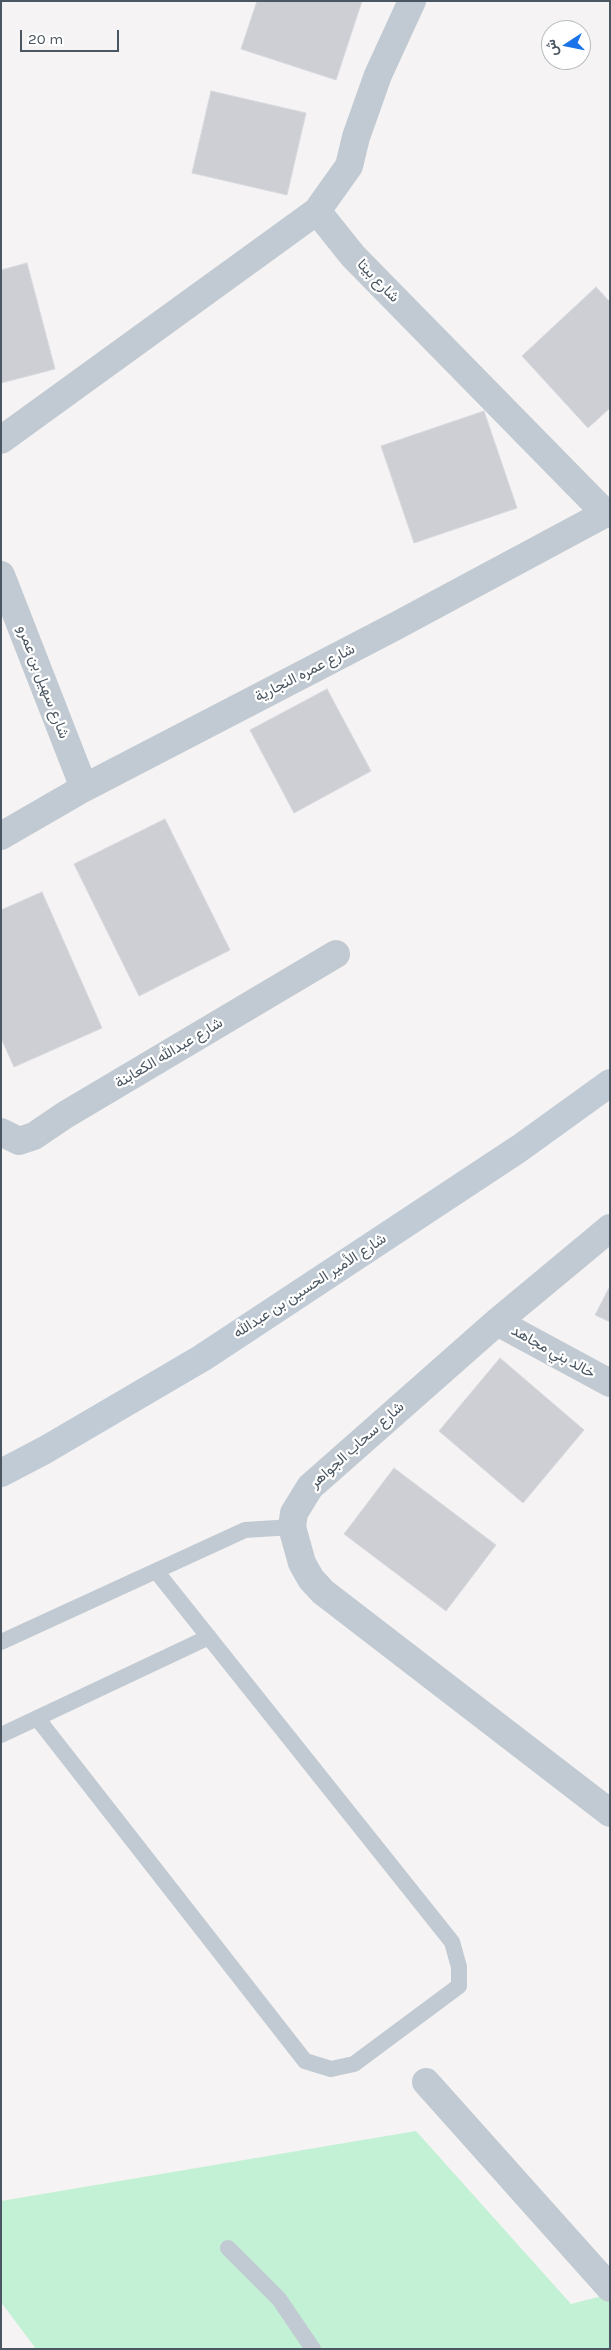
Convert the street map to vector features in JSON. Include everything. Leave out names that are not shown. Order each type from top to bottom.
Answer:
[{"type":"main road","name":"شارع الأمير الحسين بن عبدالله","points":[[1,1474],[202,1358],[520,1148],[610,1083]]},
{"type":"street","points":[[1,440],[317,211],[349,166],[356,137],[378,75],[412,1]]},
{"type":"street","name":"شارع بيتا","points":[[317,211],[354,256],[608,513]]},
{"type":"street","name":"شارع عمره النجارية","points":[[1,836],[84,788],[608,513]]},
{"type":"street","name":"شارع سهيل بن عمرو","points":[[1,575],[84,788]]},
{"type":"street","name":"شارع عبدالله الكعابنة","points":[[1,1132],[19,1141],[34,1136],[65,1115],[336,954]]},
{"type":"street","name":"شارع سحاب الجواهر","points":[[292,1528],[294,1513],[310,1487],[497,1322],[610,1228]]},
{"type":"street","name":"خالد بني مجاهد","points":[[497,1322],[610,1383]]},
{"type":"street","points":[[292,1528],[302,1563],[311,1578],[323,1592],[610,1813]]},
{"type":"street","points":[[426,2082],[610,2288]]},
{"type":"lane","points":[[1,1642],[245,1530],[292,1528]]},
{"type":"lane","points":[[37,1718],[305,2061],[331,2069],[354,2064],[459,1986],[459,1967],[452,1942],[156,1571]]},
{"type":"lane","points":[[1,1735],[209,1638]]},
{"type":"lane","points":[[228,2248],[279,2299],[313,2349]]},
{"type":"green space","points":[[416,2131],[571,2304],[610,2294],[610,2349],[36,2349],[1,2302],[1,2201]]},
{"type":"building","points":[[257,1],[362,1],[336,80],[241,49]]},
{"type":"building","points":[[211,91],[306,113],[287,195],[192,173]]},
{"type":"building","points":[[27,263],[55,369],[1,383],[1,270]]},
{"type":"building","points":[[596,287],[610,302],[610,408],[588,428],[522,356]]},
{"type":"building","points":[[484,411],[517,508],[414,543],[381,446]]},
{"type":"building","points":[[327,689],[371,771],[294,813],[250,730]]},
{"type":"building","points":[[165,819],[230,950],[139,996],[74,864]]},
{"type":"building","points":[[42,892],[102,1028],[14,1067],[1,1038],[1,910]]},
{"type":"building","points":[[610,1286],[610,1322],[595,1315]]},
{"type":"building","points":[[500,1358],[584,1430],[523,1503],[439,1431]]},
{"type":"building","points":[[394,1468],[496,1545],[446,1611],[344,1534]]}]
